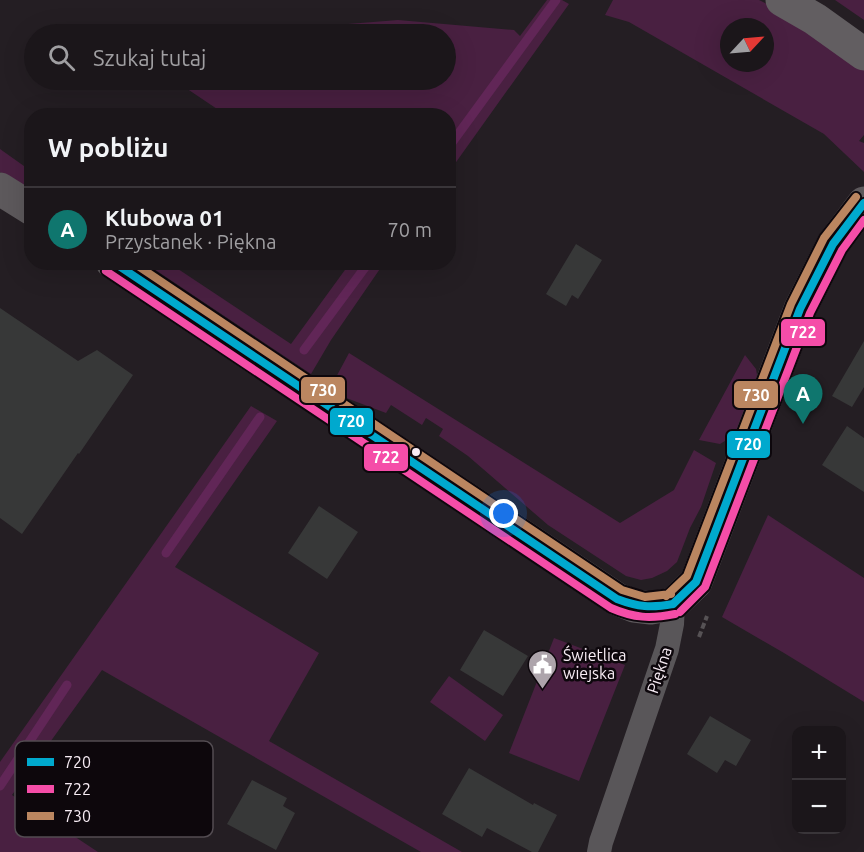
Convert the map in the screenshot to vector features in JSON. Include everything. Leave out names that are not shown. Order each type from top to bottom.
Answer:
[{"type":"highway","points":[[782,0],[815,19],[864,54]]},
{"type":"street","points":[[0,189],[24,204]]},
{"type":"street","points":[[124,270],[617,598],[634,606],[651,608],[673,604],[696,582],[800,309],[833,244],[864,203]]},
{"type":"street","name":"Piękna","points":[[599,852],[667,649],[673,604]]},
{"type":"path","points":[[696,645],[708,614]]},
{"type":"shaded area","points":[[547,0],[562,0],[569,4],[456,162],[456,108],[216,108],[189,90],[456,90],[456,25],[514,30],[520,36]]},
{"type":"shaded area","points":[[613,0],[759,0],[791,16],[864,67],[864,135],[859,141],[864,143],[864,172],[824,134],[629,22],[605,15]]},
{"type":"shaded area","points":[[835,0],[864,0],[864,20]]},
{"type":"shaded area","points":[[398,20],[444,24],[348,24]]},
{"type":"shaded area","points":[[0,149],[24,166],[24,188],[0,172]]},
{"type":"shaded area","points":[[155,270],[180,270],[291,344],[345,270],[379,270],[331,340],[311,374]]},
{"type":"shaded area","points":[[349,353],[620,523],[674,490],[694,450],[716,463],[701,507],[677,562],[667,571],[652,578],[641,580],[626,576],[548,525],[468,456],[439,436],[443,429],[426,418],[422,425],[391,405],[386,413],[341,396],[334,381]]},
{"type":"shaded area","points":[[745,355],[756,369],[757,375],[736,434],[720,444],[699,440]]},
{"type":"shaded area","points":[[251,406],[277,421],[175,567],[319,653],[269,741],[462,852],[421,852],[102,670],[51,741],[15,741],[15,791],[12,795],[15,797],[15,837],[75,837],[98,852],[0,852],[0,762]]},
{"type":"shaded area","points":[[768,515],[864,578],[864,702],[722,617]]},
{"type":"shaded area","points":[[554,638],[625,665],[579,781],[509,753]]},
{"type":"shaded area","points":[[449,676],[503,715],[485,741],[430,702]]},
{"type":"building","points":[[576,244],[602,260],[578,299],[572,295],[566,306],[546,294]]},
{"type":"building","points":[[0,308],[78,361],[97,350],[133,375],[22,534],[0,518]]},
{"type":"building","points":[[864,341],[864,387],[852,407],[832,396]]},
{"type":"building","points":[[847,426],[864,438],[864,492],[822,465]]},
{"type":"building","points":[[319,506],[358,532],[327,579],[288,553]]},
{"type":"building","points":[[484,630],[528,656],[503,696],[460,670]]},
{"type":"building","points":[[710,716],[751,740],[736,766],[725,760],[717,773],[687,754]]},
{"type":"building","points":[[469,768],[533,805],[534,803],[557,815],[538,852],[532,852],[487,828],[482,837],[442,814]]},
{"type":"building","points":[[252,780],[287,798],[283,806],[295,813],[276,850],[227,824]]},
{"type":"waterway","points":[[456,137],[556,0]]},
{"type":"waterway","points":[[304,350],[363,270]]},
{"type":"waterway","points":[[166,553],[260,417]]},
{"type":"waterway","points":[[30,741],[67,685]]},
{"type":"waterway","points":[[0,786],[15,763]]},
{"type":"transit line","name":"730","points":[[666,596],[687,576],[791,304],[824,238],[856,197]]},
{"type":"transit line","name":"720","points":[[673,604],[696,582],[800,309],[833,244],[864,203]]},
{"type":"transit line","name":"722","points":[[680,612],[705,587],[810,313],[842,250],[864,220]]},
{"type":"transit line","name":"720","points":[[125,270],[617,599],[645,606],[673,604]]},
{"type":"transit line","name":"730","points":[[144,270],[622,590],[645,597],[671,594]]},
{"type":"transit line","name":"722","points":[[106,271],[611,608],[642,617],[675,614]]},
{"type":"place","name":"Klubowa 01","points":[[803,424]]},
{"type":"place","name":"Świetlica wiejska","points":[[542,690]]}]
